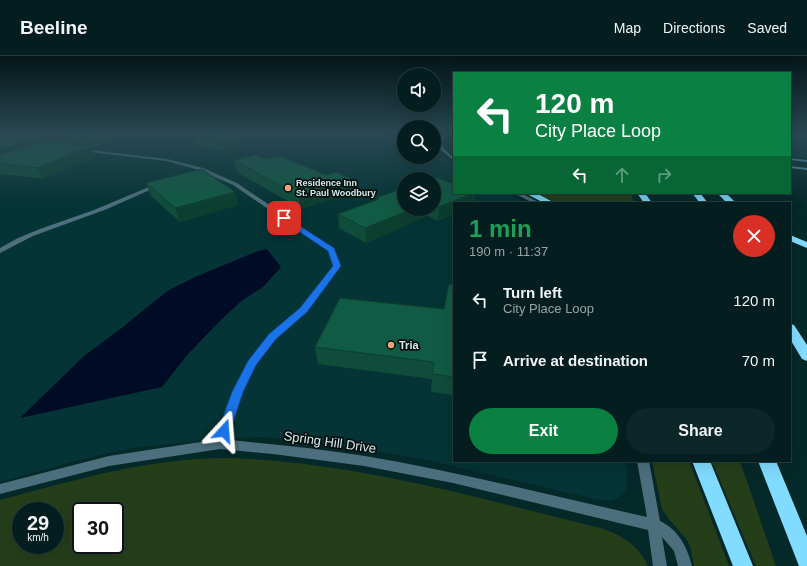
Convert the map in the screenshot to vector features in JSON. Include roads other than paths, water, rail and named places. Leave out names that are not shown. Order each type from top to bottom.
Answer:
[{"type":"highway","points":[[531,194],[548,202]]},
{"type":"highway","points":[[697,194],[703,202]]},
{"type":"highway","points":[[722,194],[731,202]]},
{"type":"highway","points":[[791,238],[807,245]]},
{"type":"highway","points":[[791,330],[807,356]]},
{"type":"highway","points":[[701,462],[743,566]]},
{"type":"highway","points":[[767,462],[807,562]]},
{"type":"main road","points":[[791,159],[807,161]]},
{"type":"main road","points":[[791,167],[807,169]]},
{"type":"street","points":[[148,158],[167,160],[201,169],[234,184],[331,250],[337,266],[303,310],[273,336],[251,364],[237,392],[220,444]]},
{"type":"street","points":[[193,172],[201,169]]},
{"type":"street","points":[[0,251],[20,246],[73,223],[88,214],[166,182]]},
{"type":"street","points":[[519,194],[534,202]]},
{"type":"street","name":"Spring Hill Drive","points":[[0,489],[109,461],[220,444],[273,449],[364,461],[453,478],[654,525],[663,528],[675,539],[686,566]]},
{"type":"street","points":[[642,462],[660,566]]},
{"type":"place","name":"Residence Inn St. Paul Woodbury","points":[[288,188]]},
{"type":"place","name":"Tria","points":[[391,345]]}]
